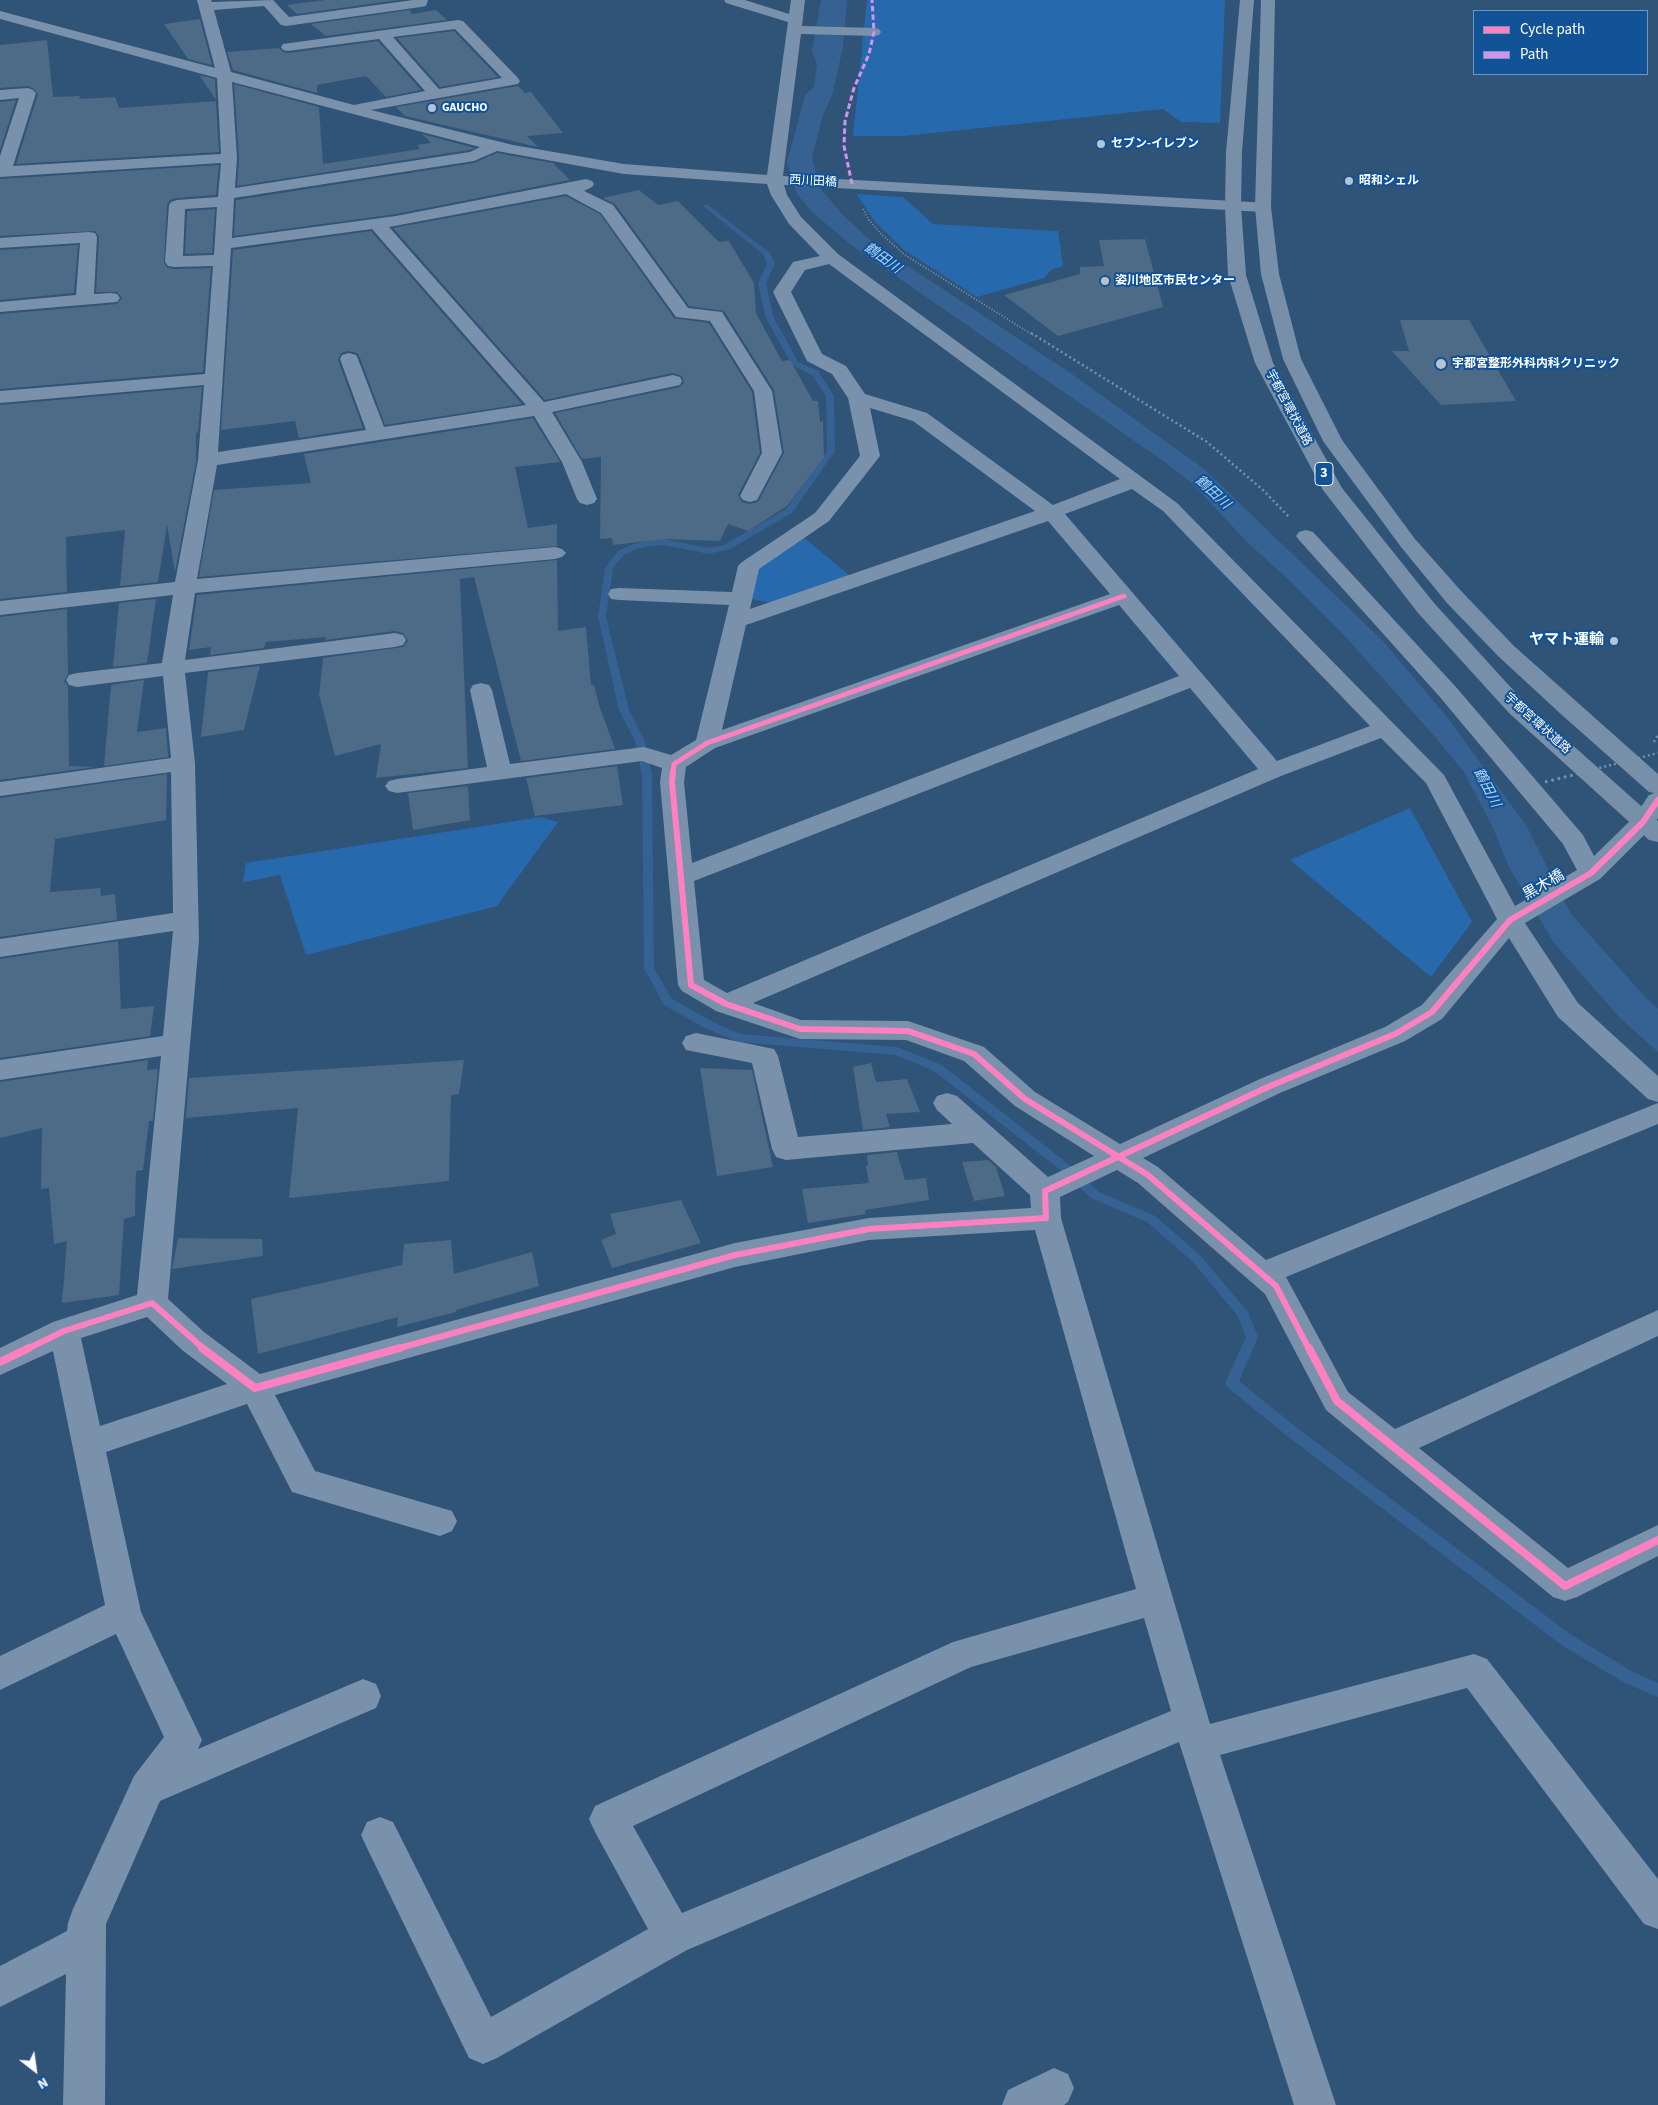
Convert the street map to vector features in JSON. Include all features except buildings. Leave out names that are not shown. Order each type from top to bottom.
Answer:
[{"type":"main road","name":"宇都宮環状道路","points":[[1247,0],[1234,152],[1233,206],[1237,275],[1264,363],[1333,490],[1426,608],[1518,708],[1650,828]]},
{"type":"main road","name":"宇都宮環状道路","points":[[1268,0],[1263,207],[1270,274],[1292,359],[1333,441],[1408,543],[1455,598],[1506,651],[1658,787]]},
{"type":"street","points":[[152,1303],[186,940],[183,763],[173,666],[208,460],[229,158],[224,75],[205,3],[267,1],[286,22],[422,3],[421,0]]},
{"type":"street","points":[[730,0],[798,20],[867,32]]},
{"type":"street","name":"西川田橋","points":[[0,15],[84,39],[496,146],[609,166],[774,180],[1263,207]]},
{"type":"street","points":[[798,20],[774,180],[779,194],[795,220],[832,258],[1170,507],[1436,780],[1510,920],[1568,1010],[1658,1092]]},
{"type":"street","points":[[288,47],[458,24],[513,81],[351,109]]},
{"type":"street","points":[[382,34],[435,94]]},
{"type":"street","points":[[0,94],[28,93],[2,172],[229,158]]},
{"type":"street","points":[[496,146],[474,156],[177,205],[174,262],[583,186],[609,166]]},
{"type":"street","points":[[568,189],[607,209],[682,313],[716,316],[763,391],[772,453],[750,496]]},
{"type":"street","points":[[376,223],[540,409],[572,462],[587,499]]},
{"type":"street","points":[[0,243],[89,237],[85,300]]},
{"type":"street","points":[[707,743],[749,566],[822,518],[870,456],[858,398],[839,370],[814,357],[782,292],[799,266],[832,258]]},
{"type":"street","points":[[0,307],[111,298]]},
{"type":"street","points":[[350,359],[377,434]]},
{"type":"street","points":[[0,397],[214,379]]},
{"type":"street","points":[[208,460],[540,409],[673,381]]},
{"type":"street","points":[[858,398],[920,417],[1050,513],[1124,596],[1273,771]]},
{"type":"street","points":[[736,621],[1050,513],[1134,481]]},
{"type":"street","points":[[1306,536],[1447,691],[1574,840],[1591,873]]},
{"type":"street","points":[[0,608],[185,587],[555,553]]},
{"type":"street","points":[[619,594],[741,599]]},
{"type":"street","points":[[674,764],[707,743],[1124,596]]},
{"type":"street","points":[[77,680],[173,666],[395,640]]},
{"type":"street","points":[[681,877],[1194,678]]},
{"type":"street","points":[[481,690],[500,772]]},
{"type":"street","points":[[726,1004],[1273,771],[1385,728]]},
{"type":"street","points":[[396,786],[644,754],[674,764]]},
{"type":"street","points":[[0,789],[183,763]]},
{"type":"street","points":[[674,764],[672,782],[691,985],[726,1004],[800,1030],[908,1031],[974,1054],[1025,1098],[1148,1176],[1263,1274],[1276,1286],[1337,1401],[1565,1586],[1658,1540]]},
{"type":"street","name":"黒木橋","points":[[1046,1205],[1120,1157],[1270,1086],[1395,1034],[1432,1012],[1510,920],[1591,873],[1650,828],[1658,800]]},
{"type":"street","points":[[0,948],[186,920]]},
{"type":"street","points":[[696,1043],[764,1056],[786,1149],[981,1132]]},
{"type":"street","points":[[0,1070],[176,1044]]},
{"type":"street","points":[[947,1103],[981,1132],[1046,1205],[1195,1732],[1315,2105]]},
{"type":"street","points":[[1263,1274],[1658,1113]]},
{"type":"street","points":[[88,1444],[255,1388],[735,1256],[868,1229],[1046,1205]]},
{"type":"street","points":[[0,1362],[64,1331],[152,1303]]},
{"type":"street","points":[[152,1303],[193,1340],[255,1388],[304,1482],[440,1521]]},
{"type":"street","points":[[1393,1445],[1658,1322]]},
{"type":"street","points":[[64,1331],[124,1613],[184,1740],[147,1788],[87,1923],[84,2105]]},
{"type":"street","points":[[673,1936],[608,1819],[965,1653],[1156,1599]]},
{"type":"street","points":[[0,1674],[124,1613]]},
{"type":"street","points":[[380,1835],[483,2044],[673,1936],[1195,1732],[1474,1670],[1658,1910]]},
{"type":"street","points":[[147,1788],[363,1696]]},
{"type":"street","points":[[0,1987],[87,1942]]},
{"type":"path","points":[[852,184],[869,220],[881,234],[905,255],[1207,442],[1264,490],[1306,536]]},
{"type":"path","points":[[1654,742],[1658,735]]},
{"type":"path","points":[[1545,782],[1658,753]]},
{"type":"shaded area","points":[[867,0],[1225,0],[1220,123],[1181,122],[1163,109],[904,136],[853,136]]},
{"type":"shaded area","points":[[856,194],[903,197],[933,224],[1058,231],[1063,266],[1051,270],[1044,278],[977,297],[904,250],[875,222]]},
{"type":"shaded area","points":[[801,535],[850,576],[772,603],[751,599],[756,565]]},
{"type":"shaded area","points":[[1410,808],[1472,922],[1431,977],[1290,860]]},
{"type":"shaded area","points":[[541,817],[558,822],[497,906],[306,955],[280,875],[243,882],[246,863]]},
{"type":"water","name":"鶴田川","points":[[821,0],[847,0],[843,47],[832,96],[824,112],[812,156],[819,187],[843,215],[873,243],[1072,374],[1204,469],[1383,641],[1447,717],[1526,825],[1571,914],[1658,1009],[1658,1052],[1620,1018],[1554,943],[1509,867],[1493,828],[1464,772],[1342,633],[1291,582],[1246,541],[1193,484],[1162,460],[851,245],[811,211],[797,194],[787,162],[805,95],[814,87],[817,64],[812,51]]},
{"type":"waterway","points":[[706,206],[766,253],[771,264],[762,283],[769,316],[795,363],[815,373],[830,396],[831,451],[789,511],[727,547],[709,551],[664,542],[650,543],[633,547],[621,553],[609,568],[602,616],[624,710],[640,741],[647,776],[649,968],[668,1002],[709,1025],[738,1038],[897,1051],[938,1068],[1063,1166],[1095,1195],[1151,1219],[1196,1258],[1242,1312],[1252,1337],[1232,1383],[1291,1431],[1565,1639],[1628,1677],[1658,1690]]},
{"type":"marked path","points":[[852,184],[844,146],[845,121],[854,88],[869,54],[874,32],[872,0]]},
{"type":"cycle path","points":[[1124,596],[707,743],[674,764],[672,782],[691,985],[726,1004],[800,1029],[908,1031],[974,1054],[1025,1099],[1148,1175],[1276,1286],[1337,1401],[1565,1586],[1658,1540]]},
{"type":"cycle path","points":[[0,1362],[64,1331],[152,1303],[193,1341],[255,1388],[735,1255],[869,1229],[1046,1218],[1045,1191],[1270,1086],[1395,1034],[1432,1012],[1510,920],[1591,873],[1643,822],[1658,800]]},
{"type":"place","name":"GAUCHO","points":[[432,108]]},
{"type":"place","name":"セブン-イレブン","points":[[1101,144]]},
{"type":"place","name":"昭和シェル","points":[[1349,181]]},
{"type":"place","name":"姿川地区市民センター","points":[[1105,281]]},
{"type":"place","name":"宇都宮整形外科内科クリニック","points":[[1441,364]]},
{"type":"place","name":"ヤマト運輸","points":[[1614,641]]}]
